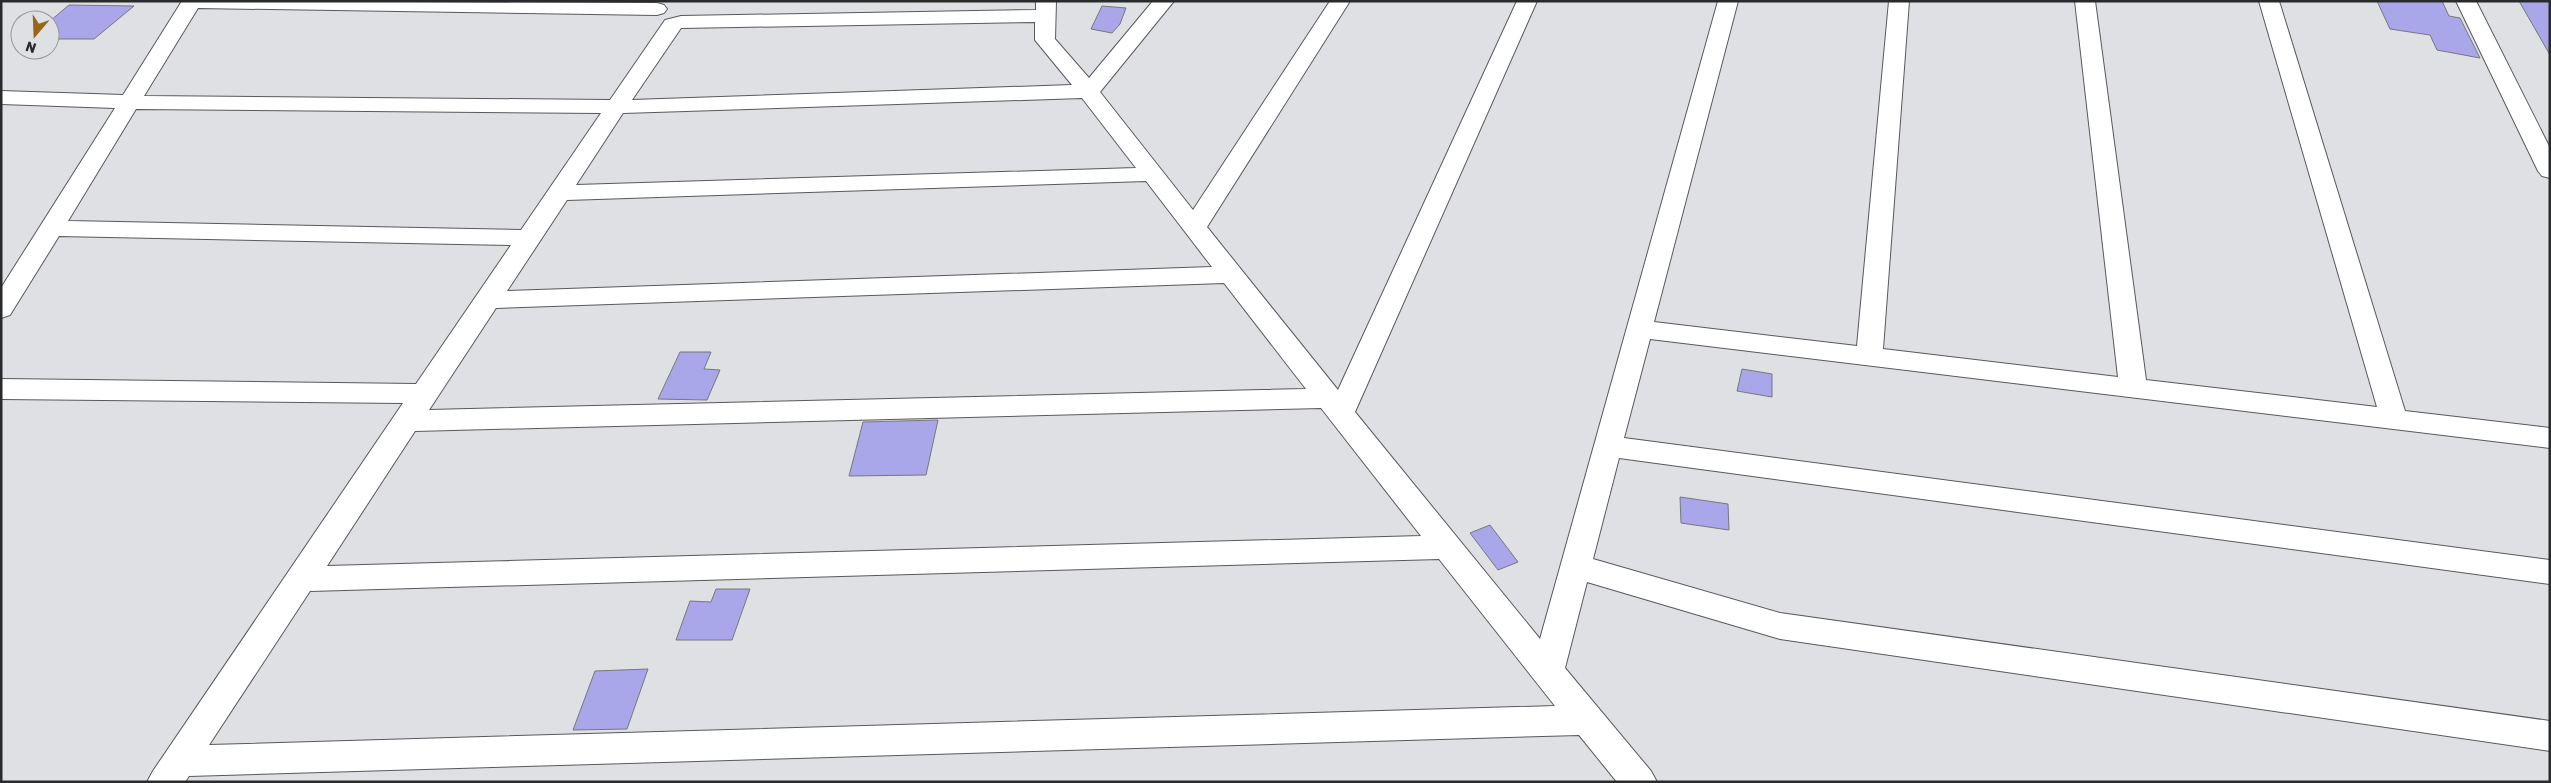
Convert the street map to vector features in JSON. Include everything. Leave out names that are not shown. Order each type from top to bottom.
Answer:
[{"type":"street","points":[[1,97],[130,102],[618,107],[1090,91],[1164,1]]},
{"type":"street","points":[[1194,228],[1340,1]]},
{"type":"street","points":[[1334,405],[1527,1]]},
{"type":"street","points":[[1547,672],[1728,1]]},
{"type":"street","points":[[1869,357],[1899,1]]},
{"type":"street","points":[[2085,1],[2133,388]]},
{"type":"street","points":[[2269,1],[2394,419]]},
{"type":"street","points":[[2466,1],[2550,170]]},
{"type":"street","points":[[1,309],[192,2],[656,9]]},
{"type":"street","points":[[172,771],[672,24],[681,22],[1046,9],[1045,40],[1090,91],[1194,228],[1334,405],[1547,672],[1639,782]]},
{"type":"street","points":[[560,193],[1153,174]]},
{"type":"street","points":[[52,228],[530,238]]},
{"type":"street","points":[[488,300],[1231,275]]},
{"type":"street","points":[[1639,329],[2550,438]]},
{"type":"street","points":[[1,388],[425,394]]},
{"type":"street","points":[[406,421],[1334,405]]},
{"type":"street","points":[[1608,446],[2550,572]]},
{"type":"street","points":[[301,579],[1447,547]]},
{"type":"street","points":[[1576,566],[1780,626],[2550,736]]},
{"type":"street","points":[[172,771],[1586,720]]},
{"type":"building","points":[[2377,1],[2442,1],[2449,16],[2460,18],[2480,58],[2437,50],[2430,35],[2390,29]]},
{"type":"building","points":[[2519,1],[2550,1],[2550,55]]},
{"type":"building","points":[[69,5],[134,6],[94,39],[60,39],[60,13]]},
{"type":"building","points":[[1102,6],[1126,8],[1120,24],[1112,33],[1091,29]]},
{"type":"building","points":[[680,352],[711,352],[704,369],[720,370],[707,400],[658,399]]},
{"type":"building","points":[[1742,369],[1772,374],[1772,397],[1737,391]]},
{"type":"building","points":[[938,420],[926,475],[849,476],[863,422]]},
{"type":"building","points":[[1680,497],[1728,504],[1729,530],[1681,523]]},
{"type":"building","points":[[1490,525],[1518,562],[1498,570],[1470,533]]},
{"type":"building","points":[[716,589],[750,589],[732,640],[676,640],[690,601],[711,602]]},
{"type":"building","points":[[648,669],[627,729],[573,730],[595,671]]}]
